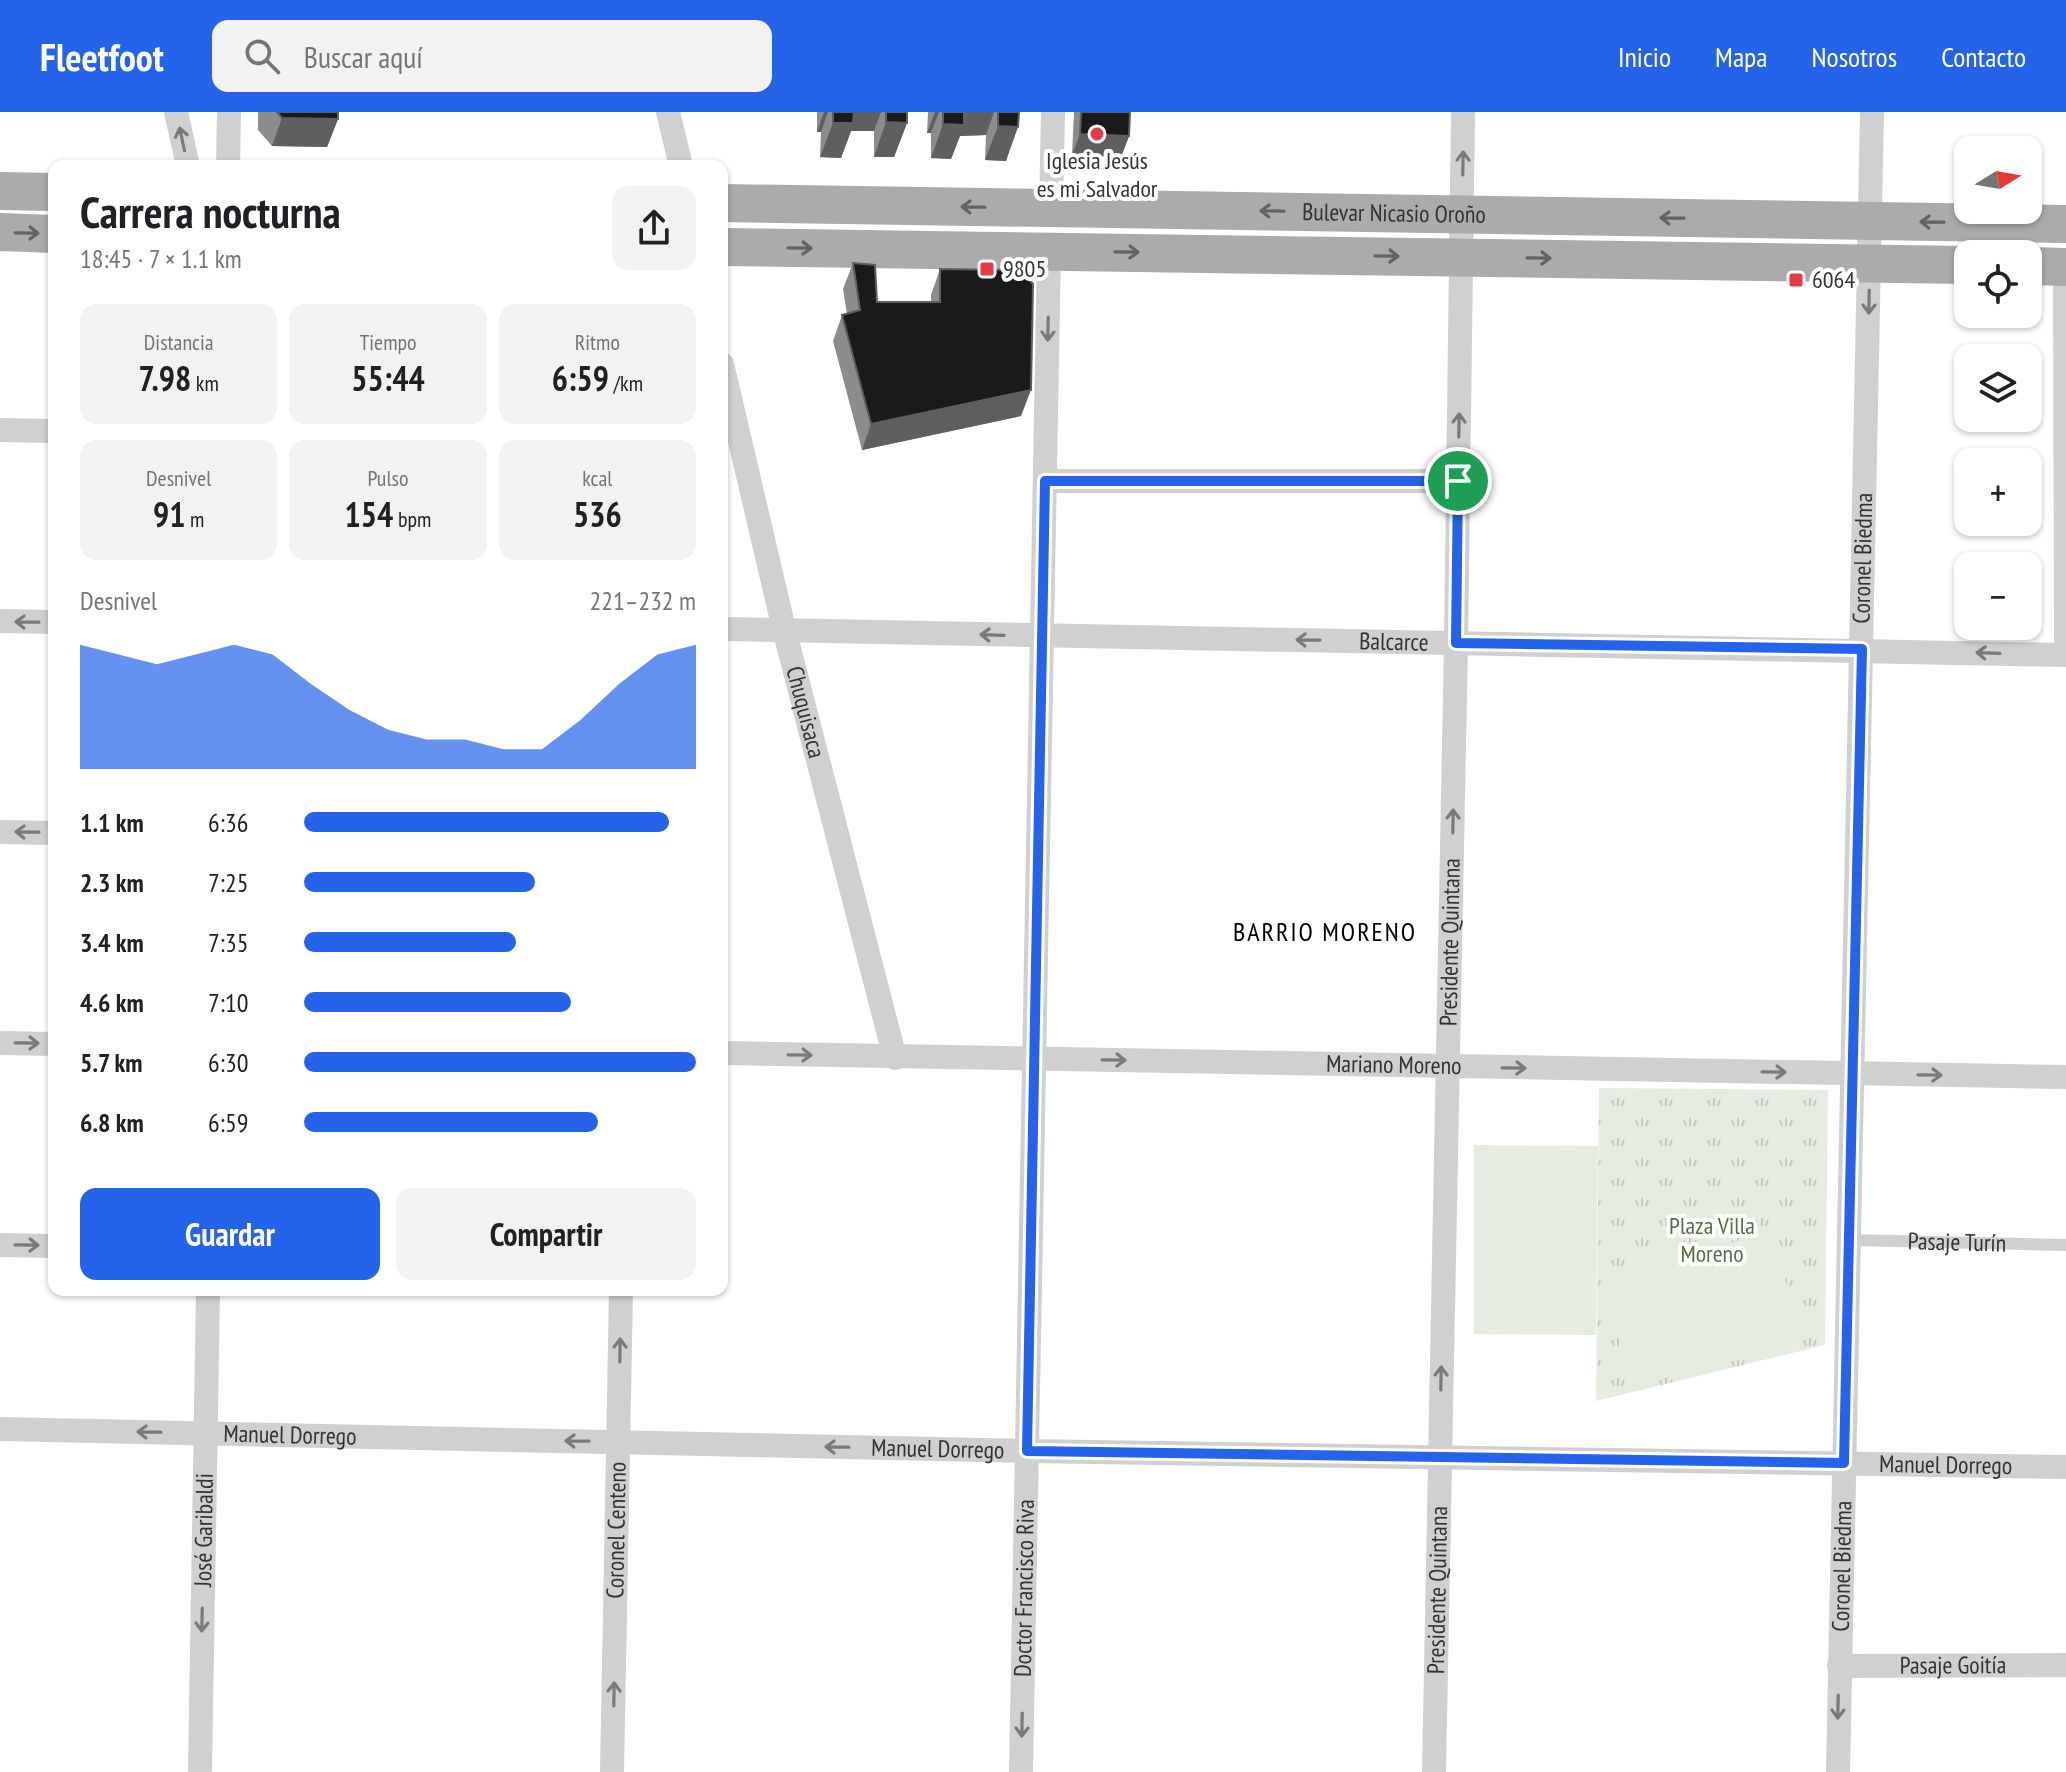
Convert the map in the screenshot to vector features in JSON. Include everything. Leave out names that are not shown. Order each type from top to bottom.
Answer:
[{"type":"main road","points":[[0,191],[48,192]]},
{"type":"main road","name":"Bulevar Nicasio Oroño","points":[[728,203],[2066,224]]},
{"type":"main road","points":[[0,232],[48,234]]},
{"type":"main road","name":"Bulevar Nicasio Oroño","points":[[728,247],[1954,265]]},
{"type":"main road","points":[[2042,266],[2066,267]]},
{"type":"street","points":[[176,112],[187,160]]},
{"type":"street","points":[[228,160],[229,112]]},
{"type":"street","points":[[668,112],[680,160]]},
{"type":"street","points":[[1051,208],[1053,112]]},
{"type":"street","name":"Presidente Quintana","points":[[1434,1772],[1463,112]]},
{"type":"street","name":"Coronel Biedma","points":[[1838,1772],[1872,112]]},
{"type":"street","points":[[2066,215],[2066,224]]},
{"type":"street","name":"Doctor Francisco Riva","points":[[1021,1772],[1049,251]]},
{"type":"street","points":[[2066,267],[2066,641]]},
{"type":"street","points":[[0,430],[48,431]]},
{"type":"street","name":"Chuquisaca","points":[[730,432],[895,1058]]},
{"type":"street","points":[[1045,481],[1458,481]]},
{"type":"street","points":[[0,621],[48,622]]},
{"type":"street","name":"Balcarce","points":[[728,629],[2066,655]]},
{"type":"street","points":[[0,832],[48,833]]},
{"type":"street","points":[[0,1043],[48,1044]]},
{"type":"street","name":"Mariano Moreno","points":[[728,1053],[2066,1077]]},
{"type":"street","points":[[0,1245],[48,1246]]},
{"type":"street","name":"José Garibaldi","points":[[200,1772],[208,1296]]},
{"type":"street","name":"Coronel Centeno","points":[[612,1772],[621,1296]]},
{"type":"street","name":"Manuel Dorrego","points":[[0,1429],[1027,1451],[2066,1467]]},
{"type":"street","name":"Pasaje Goitía","points":[[1839,1666],[2066,1665]]},
{"type":"lane","name":"Pasaje Turín","points":[[1849,1240],[2066,1245]]},
{"type":"green space","name":"Plaza Villa Moreno","points":[[1599,1088],[1828,1090],[1825,1345],[1596,1401]]},
{"type":"green space","points":[[1474,1145],[1598,1146],[1596,1335],[1474,1334]]},
{"type":"green space","points":[[1774,1232],[1801,1344],[1630,1386],[1603,1274]]},
{"type":"building","points":[[277,112],[338,112],[338,119],[282,118]]},
{"type":"building","points":[[833,112],[854,112],[853,123],[833,123]]},
{"type":"building","points":[[886,112],[907,112],[907,123],[886,122]]},
{"type":"building","points":[[943,112],[964,112],[964,125],[943,124]]},
{"type":"building","points":[[998,112],[1019,112],[1018,127],[998,126]]},
{"type":"building","points":[[1081,112],[1130,112],[1129,136],[1080,134]]},
{"type":"building","points":[[853,263],[875,265],[877,302],[940,302],[940,269],[1020,270],[1033,284],[1031,390],[871,424],[842,315],[860,310]]},
{"type":"place","name":"Iglesia Jesús es mi Salvador","points":[[1097,134]]},
{"type":"place","name":"9805","points":[[987,269]]},
{"type":"place","name":"6064","points":[[1796,280]]},
{"type":"district","name":"BARRIO MORENO","points":[[1325,932]]},
{"type":"route","points":[[1045,481],[1458,481],[1456,643],[1862,649],[1844,1463],[1027,1451],[1045,481]]}]
